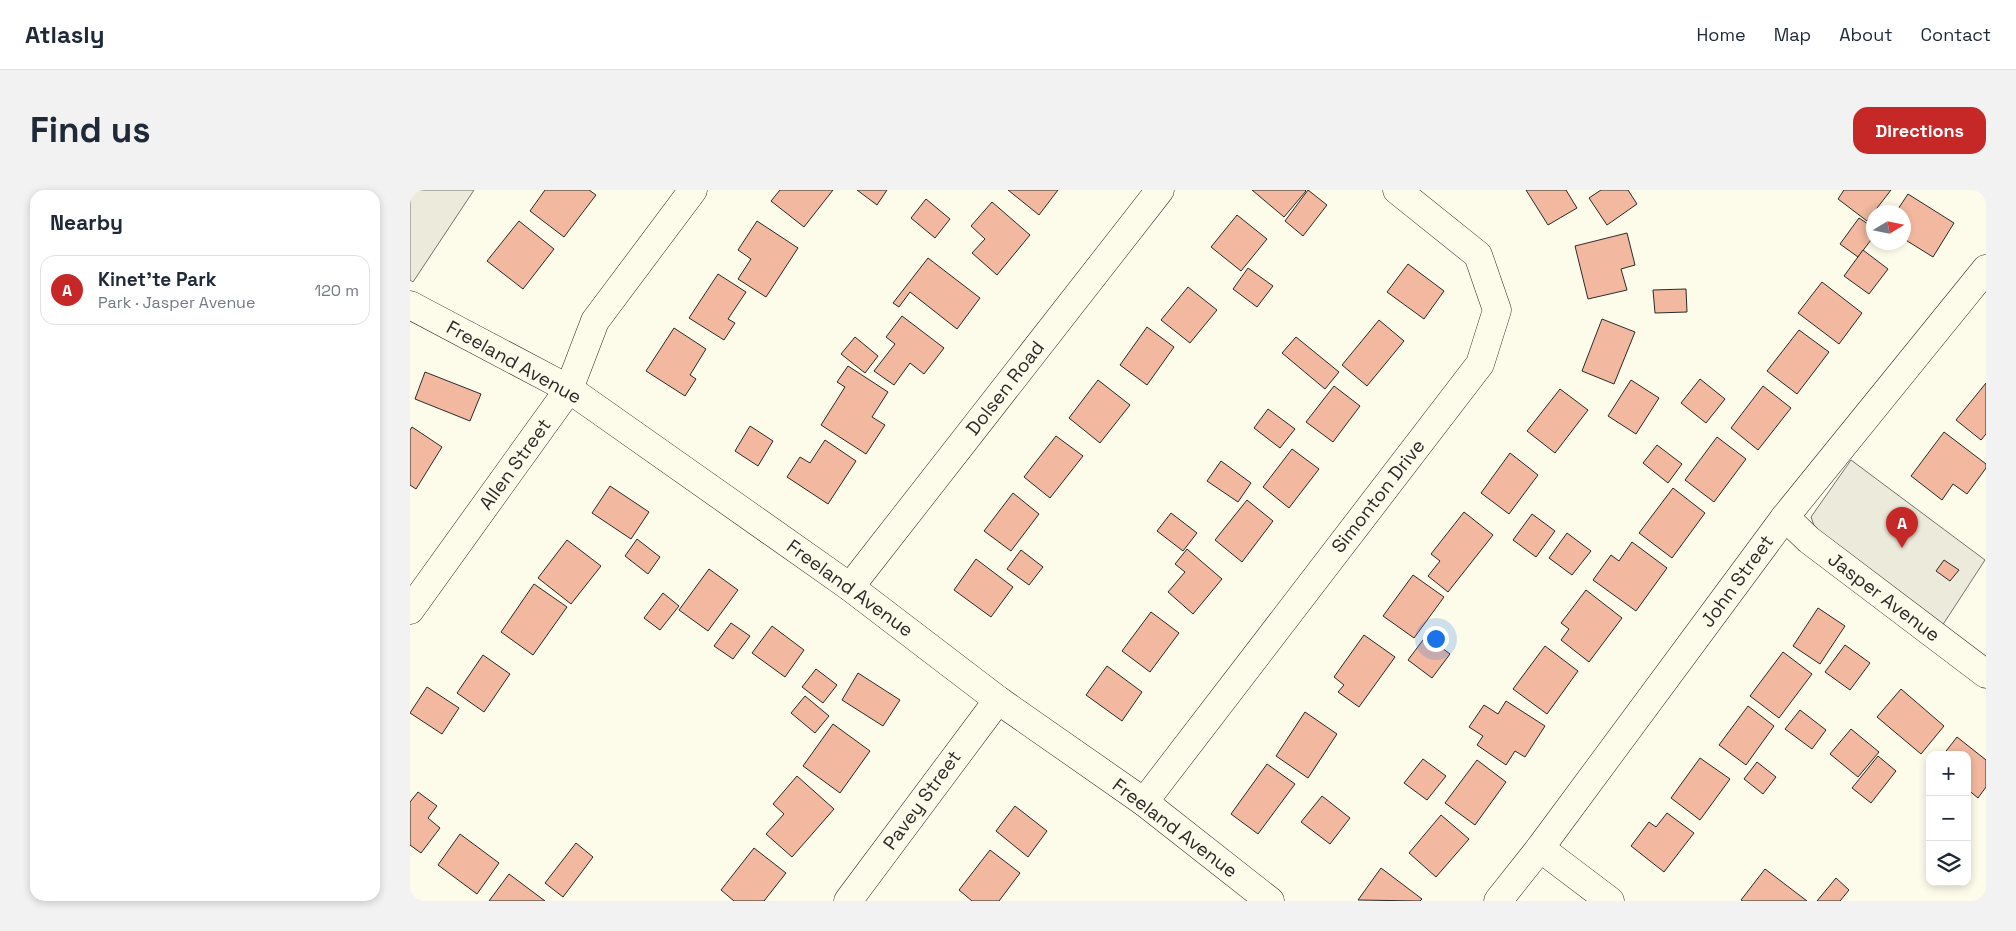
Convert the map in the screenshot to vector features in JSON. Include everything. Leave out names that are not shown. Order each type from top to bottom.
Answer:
[{"type":"street","name":"Allen Street","points":[[410,610],[569,389],[595,321],[693,190]]},
{"type":"street","name":"Dolsen Road","points":[[850,587],[1160,190]]},
{"type":"street","name":"Simonton Drive","points":[[1144,802],[1480,364],[1497,310],[1478,254],[1397,190]]},
{"type":"street","name":"John Street","points":[[1498,901],[1540,848],[1784,517],[1986,269]]},
{"type":"street","name":"Freeland Avenue","points":[[410,305],[569,389],[850,587],[998,700],[1144,802],[1270,901]]},
{"type":"street","name":"Jasper Avenue","points":[[1784,517],[1809,540],[1986,674]]},
{"type":"street","name":"Pavey Street","points":[[848,901],[998,700]]},
{"type":"street","points":[[1540,848],[1610,901]]},
{"type":"shaded area","points":[[410,190],[474,190],[413,282],[410,280]]},
{"type":"shaded area","points":[[1851,460],[1985,560],[1942,626],[1818,537],[1811,517]]},
{"type":"building","points":[[545,190],[589,190],[596,195],[564,237],[530,211]]},
{"type":"building","points":[[780,190],[833,190],[804,227],[771,201]]},
{"type":"building","points":[[857,190],[887,190],[877,205]]},
{"type":"building","points":[[1008,190],[1058,190],[1039,215]]},
{"type":"building","points":[[1252,190],[1305,190],[1306,191],[1284,217]]},
{"type":"building","points":[[1308,190],[1327,205],[1303,236],[1285,221]]},
{"type":"building","points":[[1526,190],[1566,190],[1577,208],[1548,225]]},
{"type":"building","points":[[1601,190],[1628,190],[1637,204],[1607,225],[1589,198]]},
{"type":"building","points":[[1844,190],[1891,190],[1879,205],[1866,205],[1866,220],[1838,199]]},
{"type":"building","points":[[1908,194],[1954,223],[1933,257],[1911,243],[1911,205],[1901,205]]},
{"type":"building","points":[[926,199],[950,219],[935,238],[911,218]]},
{"type":"building","points":[[992,202],[1030,235],[997,275],[972,253],[985,239],[971,226]]},
{"type":"building","points":[[1237,215],[1267,239],[1241,271],[1211,247]]},
{"type":"building","points":[[1859,218],[1866,223],[1866,246],[1858,257],[1840,244]]},
{"type":"building","points":[[519,221],[554,249],[523,289],[487,261]]},
{"type":"building","points":[[757,221],[798,248],[766,297],[738,279],[751,259],[738,250]]},
{"type":"building","points":[[1627,233],[1635,265],[1621,269],[1627,290],[1588,299],[1575,246]]},
{"type":"building","points":[[1863,250],[1888,269],[1869,294],[1844,276]]},
{"type":"building","points":[[928,258],[980,298],[957,329],[910,292],[899,307],[893,303]]},
{"type":"building","points":[[1408,264],[1444,291],[1424,319],[1387,292]]},
{"type":"building","points":[[1248,268],[1273,286],[1257,307],[1233,289]]},
{"type":"building","points":[[718,274],[746,292],[728,319],[735,323],[724,340],[689,318]]},
{"type":"building","points":[[1822,282],[1862,313],[1839,344],[1798,313]]},
{"type":"building","points":[[1188,287],[1217,310],[1190,343],[1161,320]]},
{"type":"building","points":[[1686,289],[1687,312],[1655,313],[1653,290]]},
{"type":"building","points":[[902,316],[944,348],[924,374],[910,363],[894,385],[874,371],[895,344],[886,337]]},
{"type":"building","points":[[1602,319],[1635,332],[1614,384],[1582,371]]},
{"type":"building","points":[[1379,320],[1404,341],[1367,386],[1342,365]]},
{"type":"building","points":[[1147,327],[1174,347],[1147,385],[1120,365]]},
{"type":"building","points":[[674,328],[706,349],[690,375],[696,379],[685,396],[646,371]]},
{"type":"building","points":[[1799,330],[1829,352],[1797,394],[1767,371]]},
{"type":"building","points":[[855,337],[878,356],[865,373],[841,354]]},
{"type":"building","points":[[1296,337],[1339,372],[1325,389],[1282,353]]},
{"type":"building","points":[[848,366],[888,392],[872,417],[885,425],[866,454],[821,425],[845,387],[837,382]]},
{"type":"building","points":[[425,372],[481,394],[470,421],[415,399]]},
{"type":"building","points":[[1700,379],[1725,399],[1706,423],[1681,403]]},
{"type":"building","points":[[1098,380],[1130,405],[1100,443],[1069,418]]},
{"type":"building","points":[[1631,380],[1659,398],[1636,434],[1608,416]]},
{"type":"building","points":[[1986,383],[1986,434],[1981,440],[1956,420]]},
{"type":"building","points":[[1334,386],[1360,406],[1333,442],[1306,422]]},
{"type":"building","points":[[1763,386],[1791,408],[1758,450],[1731,428]]},
{"type":"building","points":[[1560,389],[1588,410],[1555,453],[1527,431]]},
{"type":"building","points":[[1268,409],[1295,429],[1280,448],[1254,428]]},
{"type":"building","points":[[750,426],[773,441],[758,466],[735,451]]},
{"type":"building","points":[[412,427],[442,447],[416,489],[410,485],[410,430]]},
{"type":"building","points":[[1944,432],[1986,464],[1986,468],[1967,494],[1953,484],[1942,500],[1911,476]]},
{"type":"building","points":[[1056,436],[1083,456],[1050,498],[1024,477]]},
{"type":"building","points":[[1717,437],[1746,459],[1714,502],[1685,480]]},
{"type":"building","points":[[825,440],[856,461],[828,504],[787,477],[800,457],[810,463]]},
{"type":"building","points":[[1657,445],[1682,464],[1668,483],[1643,463]]},
{"type":"building","points":[[1292,449],[1319,469],[1289,508],[1263,487]]},
{"type":"building","points":[[1510,453],[1538,475],[1509,514],[1481,493]]},
{"type":"building","points":[[1221,461],[1251,483],[1238,502],[1207,481]]},
{"type":"building","points":[[610,486],[649,512],[631,539],[592,513]]},
{"type":"building","points":[[1673,488],[1705,513],[1672,558],[1639,533]]},
{"type":"building","points":[[1013,493],[1039,514],[1011,551],[984,531]]},
{"type":"building","points":[[1247,500],[1273,521],[1242,562],[1215,540]]},
{"type":"building","points":[[1464,512],[1493,535],[1448,592],[1428,576],[1440,561],[1431,554]]},
{"type":"building","points":[[1171,513],[1197,533],[1183,551],[1157,531]]},
{"type":"building","points":[[1532,514],[1555,531],[1536,557],[1513,540]]},
{"type":"building","points":[[1567,533],[1591,551],[1572,575],[1549,558]]},
{"type":"building","points":[[637,539],[660,557],[648,574],[625,556]]},
{"type":"building","points":[[567,540],[601,566],[571,604],[538,578]]},
{"type":"building","points":[[1632,542],[1667,568],[1636,611],[1593,580],[1611,555],[1619,561]]},
{"type":"building","points":[[1187,549],[1222,579],[1193,614],[1168,592],[1185,572],[1175,564]]},
{"type":"building","points":[[1021,550],[1043,567],[1029,585],[1007,569]]},
{"type":"building","points":[[976,559],[1013,587],[991,617],[954,590]]},
{"type":"building","points":[[1944,560],[1959,570],[1950,581],[1936,571]]},
{"type":"building","points":[[709,569],[738,590],[708,631],[679,610]]},
{"type":"building","points":[[1413,575],[1444,597],[1414,638],[1383,616]]},
{"type":"building","points":[[534,584],[567,607],[533,655],[501,632]]},
{"type":"building","points":[[1586,590],[1622,618],[1589,662],[1561,640],[1569,629],[1561,623]]},
{"type":"building","points":[[663,593],[679,606],[660,630],[644,618]]},
{"type":"building","points":[[1818,608],[1845,626],[1820,664],[1793,646]]},
{"type":"building","points":[[1151,612],[1179,633],[1150,672],[1122,651]]},
{"type":"building","points":[[731,623],[750,636],[733,659],[714,646]]},
{"type":"building","points":[[772,626],[804,650],[785,677],[752,653]]},
{"type":"building","points":[[1364,635],[1395,657],[1359,707],[1338,692],[1344,685],[1334,677]]},
{"type":"building","points":[[1426,636],[1450,654],[1432,678],[1408,660]]},
{"type":"building","points":[[1845,645],[1870,663],[1850,690],[1825,672]]},
{"type":"building","points":[[1545,646],[1578,671],[1547,714],[1513,689]]},
{"type":"building","points":[[1783,652],[1812,674],[1779,718],[1750,696]]},
{"type":"building","points":[[483,655],[510,674],[484,712],[457,693]]},
{"type":"building","points":[[1107,666],[1142,692],[1122,721],[1086,695]]},
{"type":"building","points":[[816,669],[837,685],[823,703],[802,687]]},
{"type":"building","points":[[858,673],[900,700],[883,726],[842,700]]},
{"type":"building","points":[[427,687],[459,708],[442,734],[410,713]]},
{"type":"building","points":[[1901,689],[1944,726],[1921,754],[1877,717]]},
{"type":"building","points":[[805,696],[829,716],[815,733],[791,713]]},
{"type":"building","points":[[1506,701],[1545,726],[1525,757],[1515,751],[1506,765],[1477,745],[1483,736],[1469,727],[1484,705],[1498,714]]},
{"type":"building","points":[[1748,706],[1774,726],[1746,765],[1719,745]]},
{"type":"building","points":[[1800,710],[1826,730],[1812,749],[1785,729]]},
{"type":"building","points":[[1305,712],[1337,734],[1308,778],[1276,756]]},
{"type":"building","points":[[833,724],[870,751],[840,793],[803,766]]},
{"type":"building","points":[[1851,729],[1879,752],[1858,777],[1830,754]]},
{"type":"building","points":[[1957,737],[1986,760],[1986,787],[1978,798],[1971,792],[1971,751],[1946,751]]},
{"type":"building","points":[[1878,756],[1896,771],[1871,803],[1852,788]]},
{"type":"building","points":[[1700,758],[1730,779],[1700,820],[1671,798]]},
{"type":"building","points":[[1423,759],[1446,776],[1427,800],[1404,783]]},
{"type":"building","points":[[1477,760],[1506,782],[1475,825],[1445,803]]},
{"type":"building","points":[[1757,762],[1776,777],[1763,794],[1744,779]]},
{"type":"building","points":[[1267,764],[1295,784],[1258,834],[1231,814]]},
{"type":"building","points":[[797,776],[834,809],[792,857],[766,834],[784,814],[773,804]]},
{"type":"building","points":[[418,792],[437,806],[428,818],[440,828],[421,853],[410,845],[410,802]]},
{"type":"building","points":[[1322,796],[1350,818],[1330,844],[1301,822]]},
{"type":"building","points":[[1015,806],[1047,831],[1028,857],[996,831]]},
{"type":"building","points":[[1667,813],[1694,833],[1664,872],[1631,846],[1649,822],[1656,827]]},
{"type":"building","points":[[1441,815],[1469,839],[1436,877],[1409,853]]},
{"type":"building","points":[[460,834],[499,863],[477,894],[438,865]]},
{"type":"building","points":[[576,843],[593,857],[563,897],[545,883]]},
{"type":"building","points":[[754,848],[786,873],[764,901],[734,901],[721,890]]},
{"type":"building","points":[[990,850],[1020,873],[999,901],[972,901],[959,890]]},
{"type":"building","points":[[1381,868],[1422,899],[1420,901],[1358,900]]},
{"type":"building","points":[[1765,869],[1807,901],[1741,900]]},
{"type":"building","points":[[509,874],[545,901],[489,901]]},
{"type":"building","points":[[1836,878],[1849,890],[1840,901],[1817,901]]},
{"type":"place","name":"Kinet'te Park","points":[[1902,548]]}]
